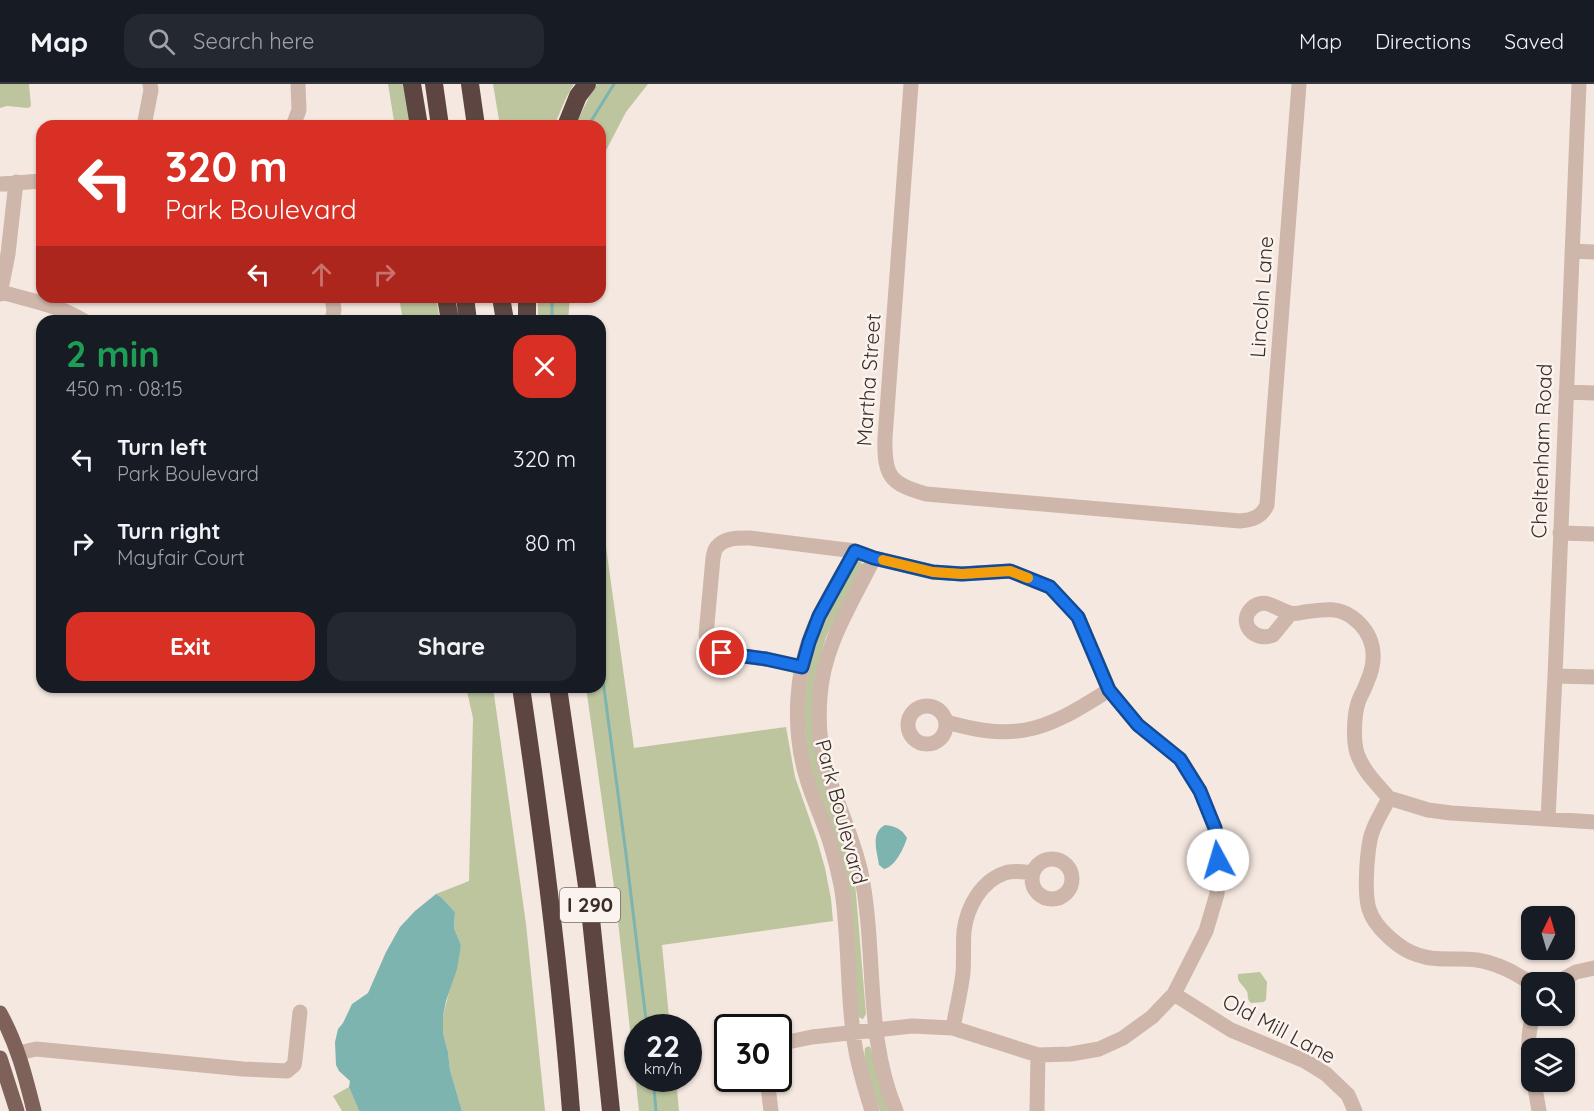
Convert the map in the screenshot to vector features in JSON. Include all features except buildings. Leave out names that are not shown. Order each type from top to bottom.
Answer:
[{"type":"highway","points":[[412,84],[418,120]]},
{"type":"highway","points":[[434,84],[439,120]]},
{"type":"highway","points":[[470,84],[475,120]]},
{"type":"highway","points":[[569,120],[587,84]]},
{"type":"highway","name":"I 290","points":[[522,693],[561,989],[572,1111]]},
{"type":"highway","name":"I 290","points":[[559,693],[589,900],[610,1111]]},
{"type":"main road","points":[[0,1013],[12,1034],[19,1053],[34,1111]]},
{"type":"main road","points":[[0,1058],[17,1111]]},
{"type":"street","points":[[145,120],[150,84]]},
{"type":"street","points":[[295,120],[299,110],[298,84]]},
{"type":"street","name":"Martha Street","points":[[911,84],[884,456],[888,472],[896,483],[926,494],[1240,521],[1253,520],[1264,512]]},
{"type":"street","name":"Lincoln Lane","points":[[1264,512],[1267,505],[1299,84]]},
{"type":"street","name":"Cheltenham Road","points":[[1548,819],[1572,251],[1585,110],[1579,84]]},
{"type":"street","points":[[0,184],[36,181]]},
{"type":"street","points":[[16,182],[8,254],[0,293],[36,303]]},
{"type":"street","points":[[1572,251],[1594,252]]},
{"type":"street","points":[[37,303],[73,315]]},
{"type":"street","points":[[1566,392],[1594,393]]},
{"type":"street","points":[[1560,533],[1594,534]]},
{"type":"street","points":[[792,1041],[912,1026],[952,1028],[1038,1055],[1071,1054],[1099,1049],[1123,1038],[1152,1017],[1174,994],[1206,931],[1217,894],[1218,860],[1215,828],[1200,791],[1180,759],[1138,725],[1109,690],[1078,617],[1050,587],[1010,571],[962,574],[933,572],[874,558],[855,551],[750,538],[736,537],[725,541],[717,548],[713,558],[706,635],[713,647],[722,653],[802,667]]},
{"type":"street","name":"Park Boulevard","points":[[855,551],[819,616],[809,642],[802,667],[798,702],[802,759],[807,780],[829,840],[842,892],[853,1033],[872,1111]]},
{"type":"street","name":"Park Boulevard","points":[[874,558],[830,646],[823,673],[819,722],[826,768],[847,825],[860,871],[876,1031],[883,1069],[896,1111]]},
{"type":"street","points":[[1292,614],[1335,609],[1352,616],[1366,630],[1373,648],[1373,666],[1358,702],[1354,725],[1356,752],[1369,776],[1389,798],[1428,810],[1594,822]]},
{"type":"street","points":[[1555,676],[1594,677]]},
{"type":"street","points":[[946,722],[974,729],[1001,732],[1025,730],[1047,724],[1071,713],[1109,690]]},
{"type":"street","points":[[1389,798],[1370,838],[1367,866],[1366,886],[1369,909],[1380,927],[1393,942],[1417,955],[1444,960],[1478,960],[1503,967],[1521,978]]},
{"type":"street","points":[[952,1028],[963,974],[964,930],[968,912],[976,897],[989,882],[1005,873],[1017,871],[1033,873]]},
{"type":"street","points":[[1575,973],[1594,968]]},
{"type":"street","name":"Old Mill Lane","points":[[1174,994],[1231,1030],[1305,1061],[1326,1074],[1348,1095],[1355,1111]]},
{"type":"street","points":[[19,1053],[36,1049],[243,1069],[287,1071],[296,1060],[300,1012]]},
{"type":"street","points":[[1037,1111],[1038,1055]]},
{"type":"street","points":[[769,1092],[771,1111]]},
{"type":"street","points":[[1536,1092],[1539,1111]]},
{"type":"green space","points":[[0,84],[29,84],[31,106],[28,108],[7,106],[0,108]]},
{"type":"green space","points":[[388,84],[403,84],[410,120],[394,120]]},
{"type":"green space","points":[[493,84],[574,84],[557,120],[499,120]]},
{"type":"green space","points":[[597,84],[648,84],[626,112],[606,150],[606,120],[578,120]]},
{"type":"green space","points":[[400,303],[437,303],[439,315],[402,315]]},
{"type":"green space","points":[[538,303],[570,303],[568,315],[538,315]]},
{"type":"green space","points":[[606,547],[634,748],[786,727],[795,777],[825,868],[833,921],[662,945],[669,1014],[628,1014],[615,894],[587,693],[606,693]]},
{"type":"green space","points":[[860,561],[863,565],[826,637],[814,686],[855,882],[866,1014],[863,1019],[858,1015],[821,801],[810,766],[805,732],[805,697],[814,646],[833,604],[857,562]]},
{"type":"green space","points":[[467,693],[494,693],[526,924],[545,1111],[462,1111],[450,1070],[443,1033],[443,1016],[461,945],[454,928],[455,912],[436,894],[469,881],[473,718]]},
{"type":"green space","points":[[1260,972],[1267,982],[1266,1000],[1251,1003],[1239,981],[1238,974]]},
{"type":"green space","points":[[869,1046],[888,1111],[880,1111],[870,1080],[865,1062],[865,1048]]},
{"type":"green space","points":[[349,1087],[359,1111],[342,1111],[333,1096]]},
{"type":"green space","points":[[637,1092],[677,1092],[679,1111],[639,1111]]},
{"type":"water","points":[[885,825],[898,828],[907,838],[895,861],[884,869],[879,865],[876,837],[880,828]]},
{"type":"water","points":[[436,894],[455,912],[454,928],[461,945],[457,969],[446,1001],[443,1033],[450,1070],[462,1111],[359,1111],[349,1087],[350,1081],[336,1065],[335,1042],[338,1029],[352,1004],[368,993],[400,927]]},
{"type":"waterway","points":[[592,120],[614,84]]},
{"type":"waterway","points":[[552,303],[552,315]]},
{"type":"waterway","points":[[605,693],[645,1014]]},
{"type":"waterway","points":[[654,1092],[656,1111]]},
{"type":"slow traffic","points":[[883,560],[933,572],[962,574],[1010,571],[1028,578]]},
{"type":"route","points":[[722,653],[802,667],[819,616],[855,551],[874,558],[933,572],[962,574],[1010,571],[1035,580],[1050,587],[1078,617],[1109,690],[1138,725],[1180,759],[1200,791],[1215,828],[1218,860]]}]
